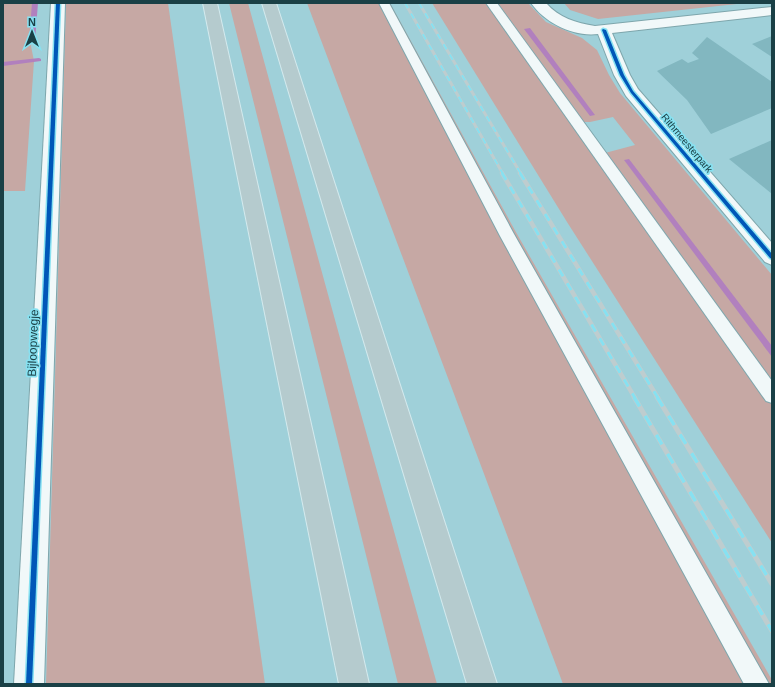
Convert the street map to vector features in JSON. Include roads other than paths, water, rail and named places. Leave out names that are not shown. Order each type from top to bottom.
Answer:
[{"type":"highway","points":[[210,3],[354,684]]},
{"type":"highway","points":[[269,3],[482,684]]},
{"type":"street","name":"Bijloopwegje","points":[[29,684],[58,3]]},
{"type":"street","points":[[538,3],[548,15],[561,22],[586,30],[604,30],[772,11]]},
{"type":"street","name":"Rithmeesterpark","points":[[604,30],[622,75],[632,92],[772,257]]},
{"type":"lane","points":[[384,3],[512,243],[757,684]]},
{"type":"lane","points":[[491,3],[772,395]]},
{"type":"waterway","points":[[32,41],[35,3]]},
{"type":"waterway","points":[[3,64],[39,60]]},
{"type":"railway","points":[[405,3],[503,174]]},
{"type":"railway","points":[[419,3],[521,174]]},
{"type":"railway","points":[[502,173],[635,398]]},
{"type":"railway","points":[[520,173],[658,398]]},
{"type":"railway","points":[[634,397],[772,631]]},
{"type":"railway","points":[[657,397],[772,584]]}]
